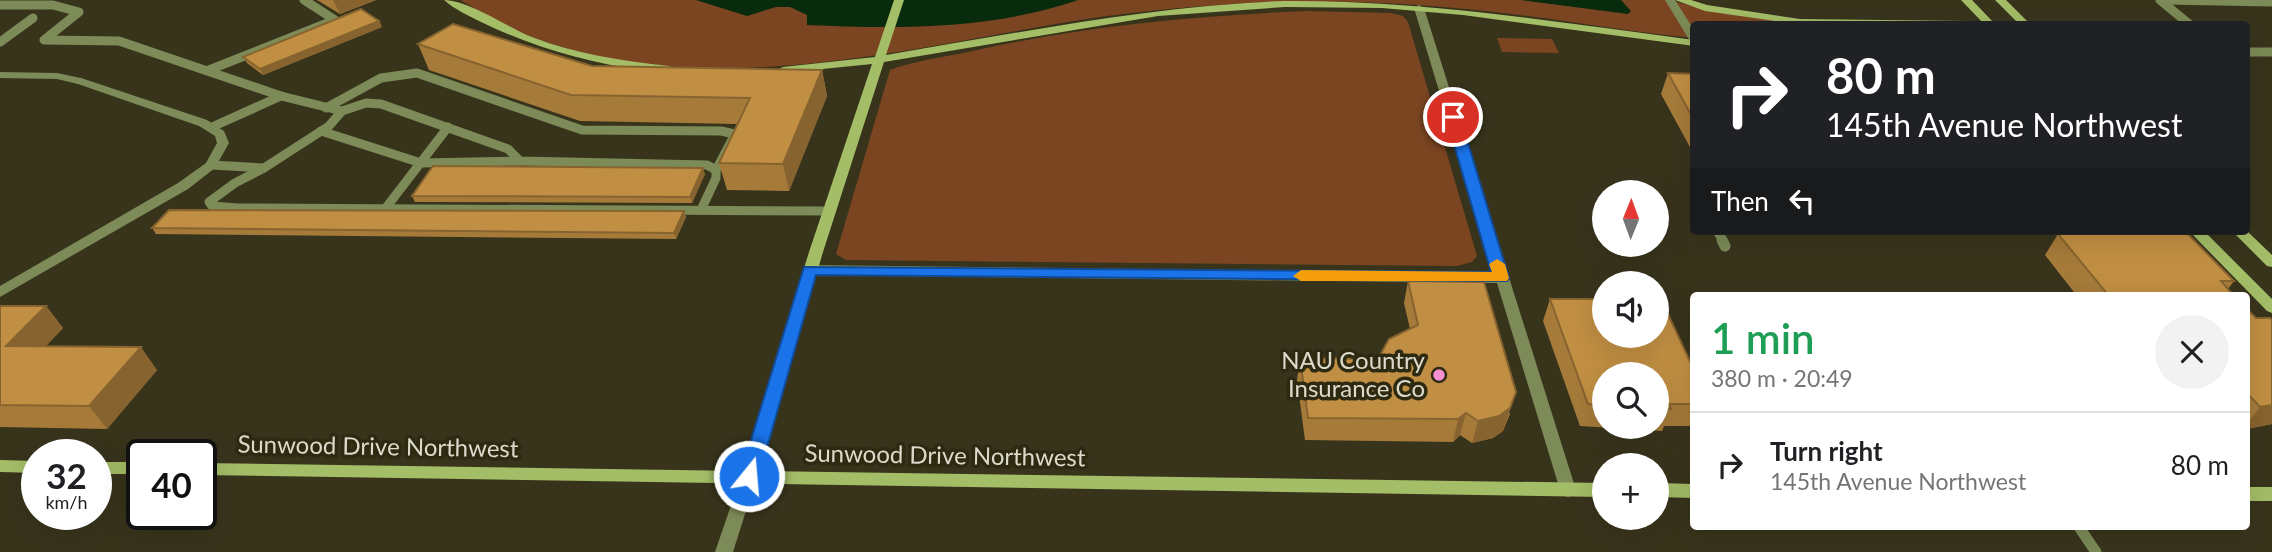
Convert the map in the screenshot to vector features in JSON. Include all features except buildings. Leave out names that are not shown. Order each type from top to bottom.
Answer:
[{"type":"street","points":[[449,0],[491,24],[537,45],[586,58],[680,70]]},
{"type":"street","points":[[724,552],[810,270],[899,0]]},
{"type":"street","points":[[1670,0],[1690,34]]},
{"type":"street","points":[[1680,0],[1705,8],[1793,21]]},
{"type":"street","points":[[1966,0],[1987,21]]},
{"type":"street","points":[[2000,0],[2022,21]]},
{"type":"street","points":[[773,70],[881,58],[1111,20],[1204,8],[1336,4],[1419,8],[1690,40]]},
{"type":"street","points":[[1419,8],[1568,490]]},
{"type":"street","points":[[0,75],[57,76],[81,81],[212,127],[220,134],[223,143],[211,165],[183,187],[0,292]]},
{"type":"street","points":[[2200,235],[2272,308]]},
{"type":"street","points":[[2243,235],[2272,263]]},
{"type":"street","points":[[810,270],[1501,278]]},
{"type":"street","points":[[0,466],[21,467]]},
{"type":"street","name":"Sunwood Drive Northwest","points":[[217,469],[1592,490]]},
{"type":"street","points":[[1669,491],[1690,491]]},
{"type":"street","points":[[2250,494],[2272,494]]},
{"type":"lane","points":[[209,70],[335,20],[304,0]]},
{"type":"lane","points":[[2163,0],[2272,2]]},
{"type":"lane","points":[[2163,0],[2186,21]]},
{"type":"lane","points":[[0,5],[59,3],[79,12],[44,40],[119,41],[281,96],[342,111]]},
{"type":"lane","points":[[0,43],[33,18]]},
{"type":"lane","points":[[2250,52],[2272,52]]},
{"type":"lane","points":[[326,108],[386,74],[409,72],[582,130],[721,131],[734,134],[716,170],[716,178],[701,210]]},
{"type":"lane","points":[[212,127],[281,96]]},
{"type":"lane","points":[[520,161],[508,149],[381,104],[366,103],[342,111],[321,131],[264,168],[235,183],[209,202],[212,206],[238,208],[829,211]]},
{"type":"lane","points":[[385,209],[448,127]]},
{"type":"lane","points":[[321,131],[421,163],[520,161],[707,165],[716,170]]},
{"type":"lane","points":[[211,165],[264,168]]},
{"type":"lane","points":[[1719,235],[1725,246]]},
{"type":"lane","points":[[2081,530],[2096,552]]},
{"type":"shaded area","points":[[460,0],[1669,0],[1720,13],[1777,21],[1690,21],[1690,38],[1457,8],[1362,2],[1268,2],[1177,8],[1086,19],[870,56],[796,65],[723,68],[651,65],[580,52],[510,28]]},
{"type":"shaded area","points":[[696,0],[1078,0],[1045,10],[978,22],[875,27],[807,25],[807,15],[790,7],[776,7],[747,16]]},
{"type":"shaded area","points":[[1521,0],[1621,0],[1631,11],[1628,14]]},
{"type":"shaded area","points":[[1307,11],[1391,13],[1403,16],[1408,22],[1477,256],[1472,262],[1457,266],[846,260],[836,254],[890,70],[1014,42],[1097,29],[1181,19]]},
{"type":"shaded area","points":[[1497,38],[1552,39],[1559,53],[1502,52]]},
{"type":"slow traffic","points":[[1301,276],[1501,278],[1497,264]]},
{"type":"place","name":"NAU Country Insurance Co","points":[[1439,375]]},
{"type":"route","points":[[749,476],[810,270],[1501,278],[1453,117]]}]
